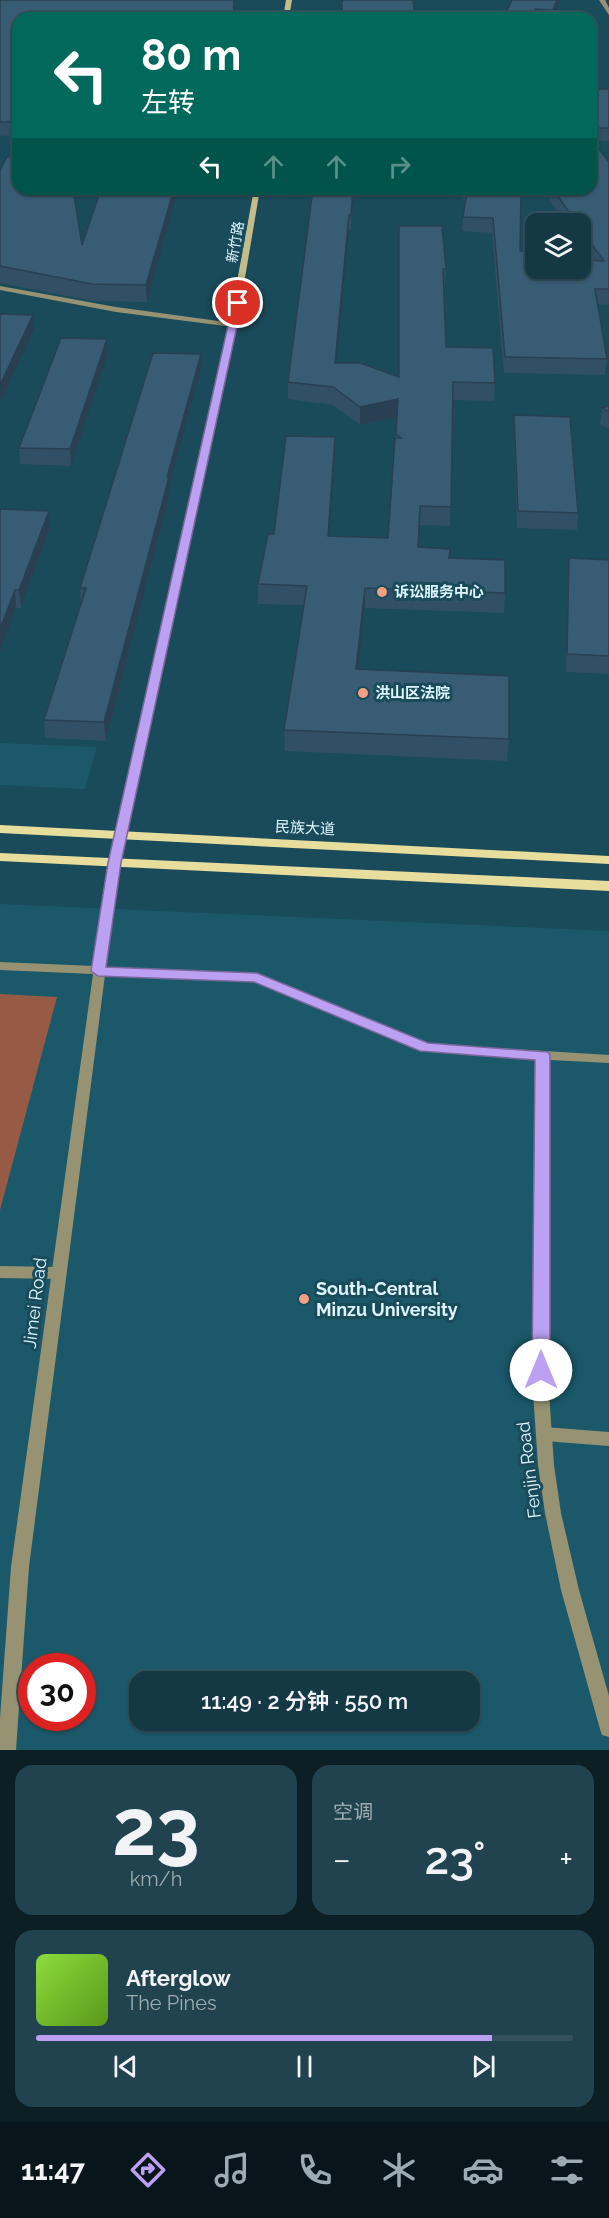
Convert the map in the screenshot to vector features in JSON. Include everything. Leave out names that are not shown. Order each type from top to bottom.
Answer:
[{"type":"main road","name":"新竹路","points":[[114,863],[233,325],[256,195]]},
{"type":"main road","name":"民族大道","points":[[0,829],[609,860]]},
{"type":"main road","points":[[0,856],[609,886]]},
{"type":"street","points":[[602,0],[609,13]]},
{"type":"street","points":[[0,288],[69,303],[150,316],[233,325]]},
{"type":"street","name":"Jimei Road","points":[[5,1747],[20,1567],[114,863]]},
{"type":"street","points":[[0,966],[257,978],[426,1048],[609,1059]]},
{"type":"street","name":"Fenjin Road","points":[[543,1055],[541,1392],[546,1465],[555,1524],[570,1590],[609,1729]]},
{"type":"street","points":[[0,1272],[58,1273]]},
{"type":"street","points":[[544,1434],[609,1439]]},
{"type":"shaded area","points":[[0,743],[97,747],[85,789],[0,785]]},
{"type":"shaded area","name":"South-Central Minzu University","points":[[0,904],[609,931],[609,1750],[0,1750]]},
{"type":"shaded area","points":[[0,994],[57,997],[0,1210]]},
{"type":"building","points":[[0,0],[234,0],[233,12],[12,12],[12,121],[0,122]]},
{"type":"building","points":[[342,0],[413,0],[414,12],[342,12]]},
{"type":"building","points":[[512,0],[557,0],[553,10],[506,12]]},
{"type":"building","points":[[597,89],[609,89],[609,128],[597,128]]},
{"type":"building","points":[[597,147],[609,162],[609,289],[595,289],[607,359],[505,357],[493,218],[463,217],[466,195],[521,195],[520,251],[525,251],[525,279],[591,279],[591,260],[604,261],[591,243],[591,213],[569,213],[557,195],[597,195]]},
{"type":"building","points":[[7,157],[12,157],[12,195],[74,195],[82,245],[99,195],[172,195],[146,285],[92,284],[0,266],[0,170]]},
{"type":"building","points":[[312,195],[353,195],[335,363],[360,363],[399,377],[399,226],[442,226],[446,269],[443,269],[446,347],[493,348],[495,383],[453,382],[451,507],[420,506],[418,547],[450,549],[449,558],[505,560],[505,593],[365,588],[356,669],[509,676],[509,739],[284,730],[307,586],[258,584],[268,534],[274,534],[286,436],[335,437],[328,536],[388,538],[395,438],[401,438],[396,434],[398,399],[360,407],[333,387],[288,382]]},
{"type":"building","points":[[0,314],[33,315],[0,385]]},
{"type":"building","points":[[61,338],[107,339],[70,449],[19,448]]},
{"type":"building","points":[[153,353],[201,354],[104,722],[44,720],[86,588],[80,588]]},
{"type":"building","points":[[514,415],[570,417],[578,513],[518,511]]},
{"type":"building","points":[[0,509],[49,511],[19,590],[15,590],[0,629]]},
{"type":"building","points":[[569,558],[609,560],[609,656],[567,654]]},
{"type":"place","name":"诉讼服务中心","points":[[382,592]]},
{"type":"place","name":"洪山区法院","points":[[363,693]]},
{"type":"place","name":"South-Central Minzu University","points":[[304,1299]]},
{"type":"route","points":[[238,303],[114,863],[98,971],[257,978],[426,1048],[543,1055],[541,1370]]}]
